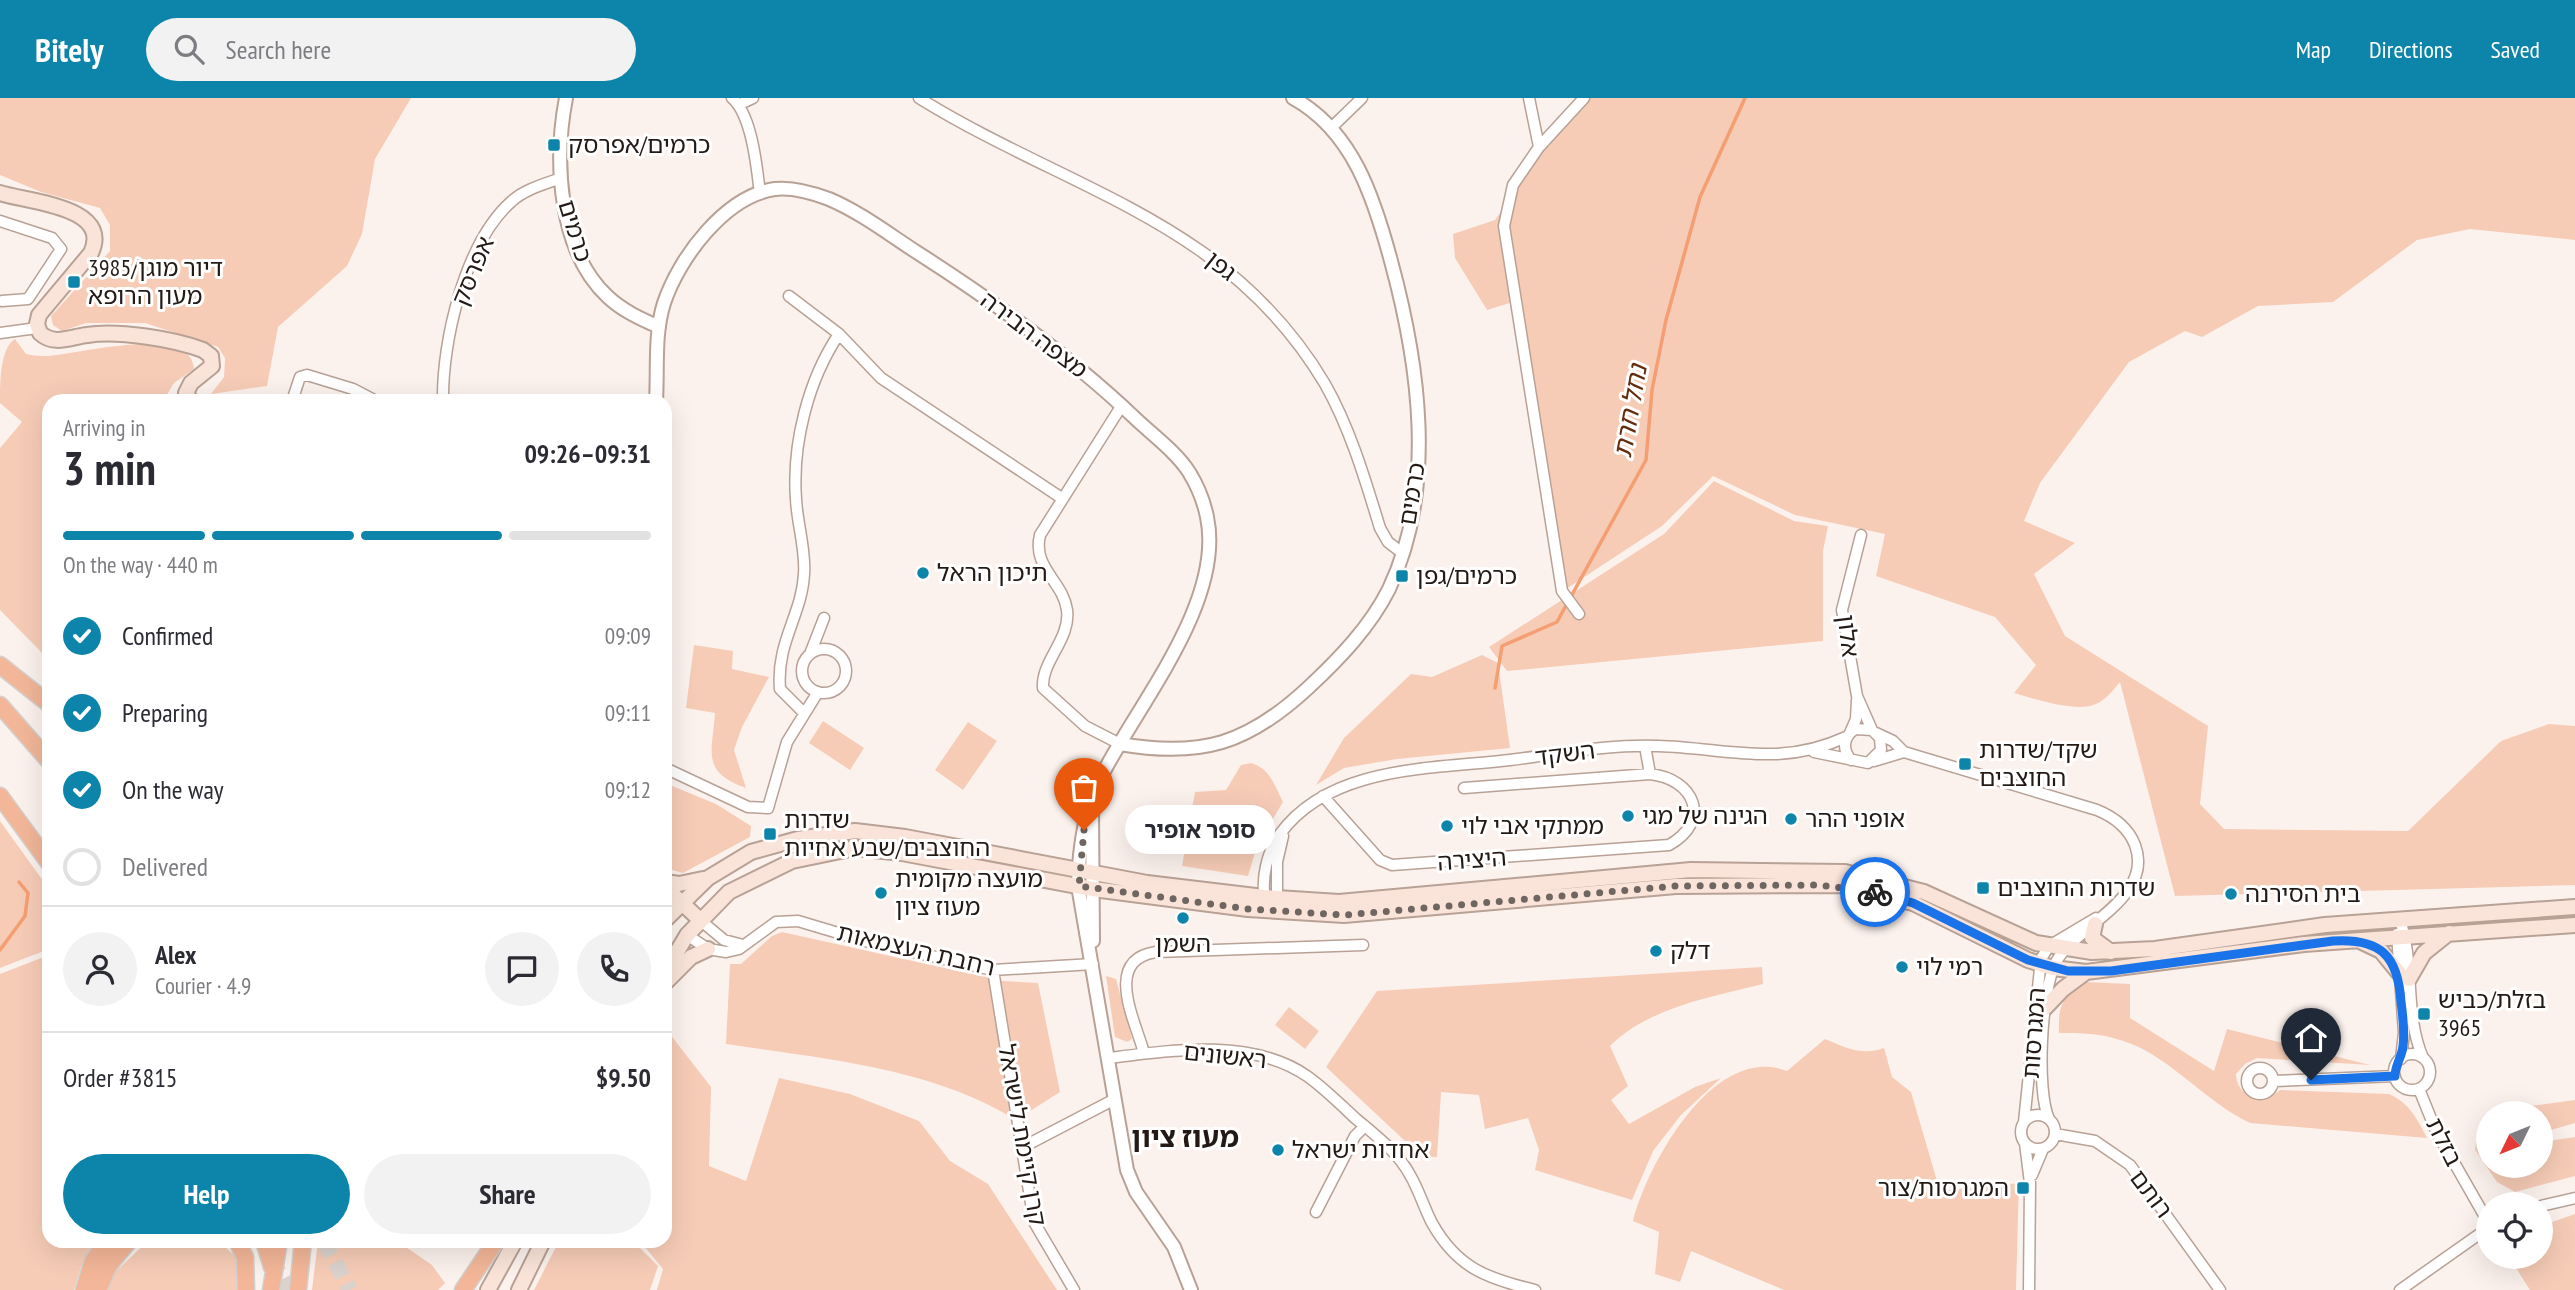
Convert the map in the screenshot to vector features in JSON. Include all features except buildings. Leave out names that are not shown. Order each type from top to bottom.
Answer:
[{"type":"highway","points":[[0,665],[42,698]]},
{"type":"highway","points":[[0,705],[42,753]]},
{"type":"highway","points":[[0,796],[42,853]]},
{"type":"highway","points":[[84,1290],[93,1261],[102,1248]]},
{"type":"highway","points":[[98,1290],[109,1265],[123,1248]]},
{"type":"highway","points":[[241,1248],[246,1257],[246,1290]]},
{"type":"highway","points":[[267,1248],[271,1259],[272,1286]]},
{"type":"highway","points":[[272,1286],[278,1248]]},
{"type":"highway","points":[[298,1290],[302,1248]]},
{"type":"highway","points":[[463,1290],[491,1248]]},
{"type":"main road","points":[[0,193],[74,212],[86,220],[93,230],[95,242],[91,253],[43,309],[37,328],[44,337],[55,341],[113,334],[203,350],[211,356],[212,366],[188,386],[187,394]]},
{"type":"main road","points":[[672,911],[708,878],[761,848],[810,836],[855,831],[905,837],[1079,871],[1094,881]]},
{"type":"main road","points":[[672,960],[699,920],[729,892],[761,874],[802,857],[841,849],[902,853],[1079,886],[1094,881],[1270,902],[1345,915],[1664,887],[1839,885],[1913,903],[2046,966],[2086,972],[2355,940],[2575,925]]},
{"type":"main road","points":[[1270,902],[1365,902],[1691,870],[1845,872],[1924,892],[2012,933],[2049,946],[2112,953],[2283,929],[2575,907]]},
{"type":"main road","points":[[672,884],[708,878]]},
{"type":"main road","points":[[672,893],[699,920]]},
{"type":"main road","points":[[672,922],[687,935]]},
{"type":"main road","points":[[2095,924],[2092,937],[2112,953]]},
{"type":"main road","points":[[2355,940],[2381,951],[2404,976],[2424,953],[2449,933]]},
{"type":"main road","points":[[672,976],[691,957],[708,950]]},
{"type":"main road","points":[[2045,1009],[2061,990],[2086,972]]},
{"type":"main road","points":[[488,1290],[511,1248]]},
{"type":"main road","points":[[519,1290],[540,1248]]},
{"type":"street","name":"כרמים","points":[[566,98],[558,158],[575,247],[589,275],[607,297],[624,310],[659,327]]},
{"type":"street","points":[[753,98],[736,101],[756,156],[761,194]]},
{"type":"street","name":"גפן","points":[[919,98],[990,139],[1172,230],[1255,292],[1281,321],[1326,386],[1348,434],[1380,528],[1388,542],[1401,552]]},
{"type":"street","name":"כרמים","points":[[1120,744],[1185,749],[1214,745],[1244,735],[1269,720],[1324,673],[1354,641],[1389,589],[1401,552],[1415,490],[1419,448],[1411,354],[1401,298],[1376,211],[1350,153],[1332,127],[1293,98]]},
{"type":"street","points":[[1332,127],[1363,98]]},
{"type":"street","points":[[1529,98],[1539,147]]},
{"type":"street","points":[[1579,614],[1562,591],[1504,226],[1513,185],[1539,147],[1584,98]]},
{"type":"street","name":"אפרסק","points":[[444,394],[450,330],[472,264],[488,231],[512,200],[561,178]]},
{"type":"street","name":"מצפה הבירה","points":[[656,394],[659,327],[665,303],[689,256],[728,213],[750,197],[776,189],[807,192],[832,201],[868,221],[997,304],[1122,405],[1188,470],[1208,519],[1208,552],[1192,615],[1091,798],[1079,886],[1093,961]]},
{"type":"street","points":[[0,221],[52,239],[61,249],[28,299],[2,301]]},
{"type":"street","points":[[789,296],[839,334],[881,378],[1063,499]]},
{"type":"street","points":[[0,333],[37,328]]},
{"type":"street","points":[[804,713],[780,689],[779,674],[780,652],[804,573],[796,498],[796,468],[803,423],[816,379],[827,352],[839,334]]},
{"type":"street","points":[[294,394],[300,377],[307,375],[363,394]]},
{"type":"street","points":[[1120,744],[1085,726],[1043,688],[1044,677],[1067,624],[1067,610],[1062,595],[1041,564],[1036,549],[1040,536],[1122,405]]},
{"type":"street","name":"אלון","points":[[1848,735],[1856,719],[1857,696],[1842,610],[1861,535]]},
{"type":"street","points":[[810,654],[830,650],[837,653],[845,665],[843,680],[839,686],[826,692],[818,692],[806,683],[802,674],[805,659],[810,654],[824,618]]},
{"type":"street","points":[[672,771],[748,807],[768,808],[787,742],[818,692]]},
{"type":"street","name":"אלון","points":[[1857,696],[1874,732]]},
{"type":"street","points":[[1905,752],[1862,764],[1851,760],[1844,749],[1848,735],[1860,727],[1874,732],[1905,752],[2097,810],[2120,823],[2134,843],[2136,865],[2127,892],[2065,949]]},
{"type":"street","points":[[1874,732],[1881,744],[1874,761]]},
{"type":"street","name":"השקד","points":[[1323,796],[1350,785],[1397,773],[1645,746],[1760,756],[1810,751],[1848,735]]},
{"type":"street","points":[[1645,746],[1650,774]]},
{"type":"street","name":"השקד","points":[[1810,751],[1851,760]]},
{"type":"street","name":"היצירה","points":[[1323,796],[1380,860],[1392,865],[1669,845],[1687,832],[1694,812],[1692,796],[1666,776],[1650,774],[1464,788]]},
{"type":"street","points":[[1270,902],[1269,856],[1289,823],[1323,796]]},
{"type":"street","points":[[1091,798],[1093,961],[1131,1181],[1174,1247],[1191,1290]]},
{"type":"street","points":[[2049,946],[2109,910]]},
{"type":"street","points":[[699,920],[730,944],[747,944]]},
{"type":"street","points":[[2400,920],[2404,976],[2414,1029],[2430,1073],[2421,1093],[2404,1088],[2395,1076],[2396,1066],[2401,1059],[2404,1033],[2404,976]]},
{"type":"street","name":"רחבת העצמאות","points":[[708,950],[726,952],[747,944],[776,922],[798,921],[865,941],[993,970],[1093,961]]},
{"type":"street","points":[[687,935],[708,950]]},
{"type":"street","points":[[1144,1054],[1126,990],[1129,965],[1136,958],[1156,952],[1363,945]]},
{"type":"street","name":"המגרסות","points":[[2024,1122],[2049,946]]},
{"type":"street","name":"המגרסות","points":[[2049,1119],[2041,1096],[2046,966],[2065,949]]},
{"type":"street","name":"קרן קיימת לישראל","points":[[993,970],[1034,1222],[1074,1290]]},
{"type":"street","name":"ראשונים","points":[[1110,1058],[1175,1050],[1218,1050],[1281,1063],[1307,1076],[1398,1158],[1410,1175],[1433,1225],[1464,1263],[1480,1275],[1535,1290]]},
{"type":"street","points":[[2401,1059],[2412,1055],[2423,1058]]},
{"type":"street","points":[[2273,1081],[2395,1076]]},
{"type":"street","name":"בזלת","points":[[2421,1093],[2442,1142],[2476,1201]]},
{"type":"street","points":[[1021,1148],[1115,1100]]},
{"type":"street","points":[[2029,1183],[2043,1149],[2050,1144],[2055,1134],[2049,1119],[2036,1115],[2024,1122],[2021,1133],[2025,1143],[2029,1183],[2029,1290]]},
{"type":"street","points":[[1316,1212],[1355,1136],[1365,1126]]},
{"type":"street","name":"רותם","points":[[2055,1134],[2095,1141],[2130,1165],[2220,1290]]},
{"type":"street","points":[[2025,1143],[2032,1148],[2043,1149]]},
{"type":"street","points":[[2553,1203],[2575,1198]]},
{"type":"street","points":[[2400,1290],[2476,1236]]},
{"type":"shaded area","points":[[0,98],[411,98],[375,159],[362,234],[347,266],[278,327],[267,386],[211,394],[224,377],[225,358],[218,347],[145,323],[86,323],[62,331],[53,325],[51,316],[110,251],[110,225],[100,208],[41,192],[0,175]]},
{"type":"shaded area","points":[[1580,98],[2575,98],[2575,240],[2470,229],[2417,240],[2333,302],[2258,306],[2202,337],[2185,331],[2129,362],[2040,483],[2024,521],[2075,543],[2034,574],[2065,636],[2208,726],[2200,804],[2224,829],[2408,831],[2501,741],[2549,724],[2575,726],[2575,885],[2175,896],[2120,682],[2103,700],[2088,706],[2055,704],[2014,693],[2036,665],[1995,617],[1876,576],[1885,534],[1795,515],[1713,476],[1662,526],[1563,591],[1513,302],[1487,310],[1455,258],[1453,234],[1495,220]]},
{"type":"shaded area","points":[[15,339],[26,354],[41,356],[152,344],[173,347],[188,355],[194,369],[174,383],[167,394],[42,394],[42,653],[0,610],[0,448],[22,422],[0,403],[2,366],[10,343]]},
{"type":"shaded area","points":[[1714,481],[1794,521],[1828,526],[1823,551],[1823,641],[1507,671],[1489,647],[1664,534]]},
{"type":"shaded area","points":[[694,645],[733,651],[732,669],[769,677],[742,727],[734,750],[746,788],[722,775],[712,760],[715,713],[686,708]]},
{"type":"shaded area","points":[[1482,655],[1498,663],[1510,748],[1397,759],[1344,768],[1316,785],[1344,738],[1411,674],[1432,677]]},
{"type":"shaded area","points":[[823,721],[864,748],[850,770],[809,743]]},
{"type":"shaded area","points":[[968,722],[997,741],[963,790],[935,770]]},
{"type":"shaded area","points":[[1251,763],[1267,773],[1283,802],[1257,846],[1248,876],[1182,866],[1195,792],[1226,790],[1241,765]]},
{"type":"shaded area","points":[[672,786],[716,804],[751,826],[750,837],[683,873],[672,870]]},
{"type":"shaded area","points":[[0,821],[42,879],[42,952],[0,968]]},
{"type":"shaded area","points":[[782,932],[1003,981],[1038,983],[1060,1092],[1016,1120],[984,1102],[913,1077],[837,1060],[726,1044],[730,964],[741,964],[772,936]]},
{"type":"shaded area","points":[[42,958],[42,1248],[94,1248],[81,1267],[74,1290],[0,1290],[0,974]]},
{"type":"shaded area","points":[[1762,967],[1763,984],[1702,999],[1662,1013],[1643,1022],[1610,1046],[1628,1086],[1611,1100],[1629,1124],[1695,1087],[1721,1078],[1681,1115],[1653,1151],[1632,1200],[1535,1170],[1539,1150],[1528,1118],[1485,1129],[1479,1095],[1441,1092],[1437,1157],[1422,1157],[1326,1067],[1377,991]]},
{"type":"shaded area","points":[[1106,976],[1116,979],[1132,1039],[1127,1042],[1115,1037]]},
{"type":"shaded area","points":[[2085,982],[2130,984],[2130,1018],[2214,1071],[2227,1029],[2370,1065],[2257,1058],[2245,1064],[2236,1074],[2241,1089],[2252,1097],[2259,1098],[2266,1098],[2280,1090],[2389,1094],[2412,1112],[2427,1138],[2250,1123],[2215,1102],[2167,1064],[2132,1044],[2100,1035],[2059,1033],[2059,1015],[2063,1003]]},
{"type":"shaded area","points":[[1289,1007],[1319,1031],[1305,1049],[1275,1025]]},
{"type":"shaded area","points":[[672,1037],[711,1087],[709,1166],[746,1181],[779,1078],[850,1094],[919,1121],[950,1161],[988,1184],[1057,1290],[657,1290],[663,1269],[646,1248],[672,1248]]},
{"type":"shaded area","points":[[1825,1039],[1861,1051],[1884,1048],[1892,1077],[1911,1092],[1940,1191],[2019,1183],[2016,1290],[1784,1290],[1691,1251],[1680,1282],[1655,1274],[1659,1232],[1633,1221],[1653,1169],[1688,1114],[1710,1091],[1734,1074],[1760,1067],[1787,1071]]},
{"type":"shaded area","points":[[2575,1100],[2575,1123],[2553,1129],[2553,1103]]},
{"type":"shaded area","points":[[2575,1137],[2575,1176],[2515,1192],[2494,1178],[2553,1178],[2553,1140]]},
{"type":"shaded area","points":[[2575,1214],[2575,1290],[2530,1290],[2517,1269],[2553,1269],[2553,1222]]},
{"type":"shaded area","points":[[141,1248],[226,1248],[236,1257],[237,1290],[106,1290],[117,1270]]},
{"type":"shaded area","points":[[317,1248],[407,1248],[432,1265],[445,1283],[438,1290],[312,1290]]},
{"type":"shaded area","points":[[555,1248],[640,1248],[658,1266],[650,1290],[534,1290]]},
{"type":"waterway","name":"נחל חרת","points":[[1495,688],[1502,646],[1557,622],[1646,460],[1652,390],[1666,320],[1700,197],[1745,98]]},
{"type":"waterway","points":[[0,950],[25,916],[28,893],[19,882]]},
{"type":"tunnel","points":[[328,1248],[350,1290]]},
{"type":"tunnel","points":[[271,1258],[288,1290]]},
{"type":"way so far","points":[[1084,830],[1080,851],[1079,886],[1248,909],[1367,914],[1696,885],[1839,885],[1875,892]]},
{"type":"place","name":"כרמים/אפרסק","points":[[554,145]]},
{"type":"place","name":"3985/דיור מוגן מעון הרופא","points":[[74,282]]},
{"type":"place","name":"תיכון הראל","points":[[923,573]]},
{"type":"place","name":"כרמים/גפן","points":[[1402,576]]},
{"type":"place","name":"שקד/שדרות החוצבים","points":[[1965,764]]},
{"type":"place","name":"הגינה של מגי","points":[[1628,816]]},
{"type":"place","name":"אופני ההר","points":[[1791,819]]},
{"type":"place","name":"ממתקי אבי לוי","points":[[1447,826]]},
{"type":"place","name":"סופר אופיר","points":[[1084,830]]},
{"type":"place","name":"שדרות החוצבים/שבע אחיות","points":[[770,834]]},
{"type":"place","name":"שדרות החוצבים","points":[[1983,888]]},
{"type":"place","name":"מועצה מקומית מעוז ציון","points":[[881,893]]},
{"type":"place","name":"בית הסירנה","points":[[2231,894]]},
{"type":"place","name":"השמן","points":[[1183,918]]},
{"type":"place","name":"דלק","points":[[1656,951]]},
{"type":"place","name":"רמי לוי","points":[[1902,967]]},
{"type":"place","name":"בזלת/כביש 3965","points":[[2424,1014]]},
{"type":"place","name":"אחדות ישראל","points":[[1278,1150]]},
{"type":"place","name":"המגרסות/צור","points":[[2023,1188]]},
{"type":"district","name":"מעוז ציון","points":[[1185,1137]]},
{"type":"route","points":[[1875,892],[1913,903],[2028,960],[2068,971],[2111,971],[2333,941],[2355,940],[2373,946],[2389,958],[2399,973],[2404,1042],[2395,1076],[2311,1080]]}]
